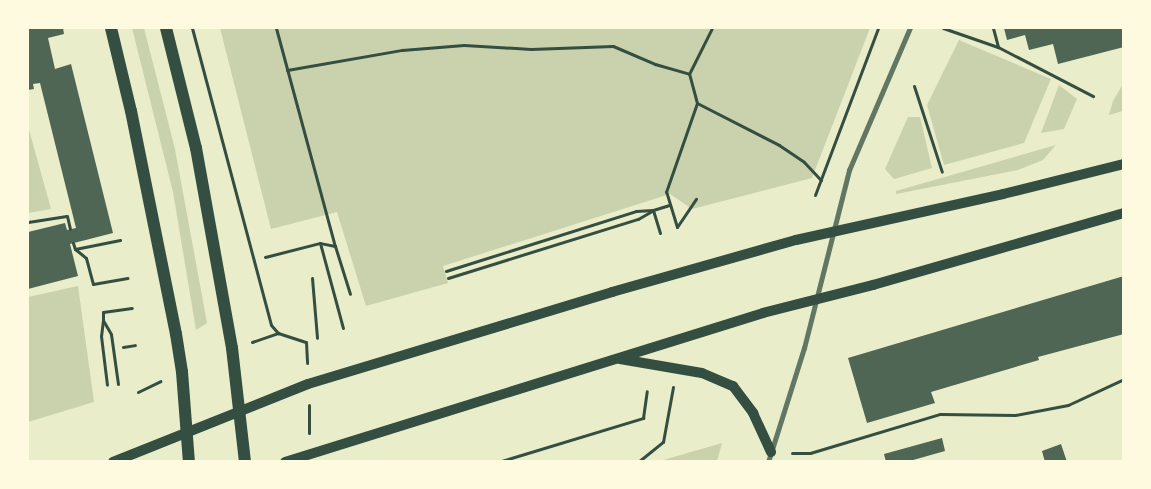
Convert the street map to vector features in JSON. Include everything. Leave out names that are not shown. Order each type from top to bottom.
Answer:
[{"type":"main road","points":[[111,28],[133,120],[182,372],[190,462]]},
{"type":"main road","points":[[166,28],[196,148],[232,348],[245,462]]},
{"type":"main road","points":[[113,462],[308,384],[612,292],[834,231],[1003,194],[1124,164]]},
{"type":"main road","points":[[285,462],[616,358],[818,298],[873,285],[1124,213]]},
{"type":"main road","points":[[616,358],[702,373],[733,386],[753,413],[769,457]]},
{"type":"street","points":[[769,457],[818,298],[849,170],[910,28]]},
{"type":"path","points":[[192,28],[271,325],[278,333],[306,342]]},
{"type":"path","points":[[276,28],[335,246],[350,294]]},
{"type":"path","points":[[696,199],[677,227],[666,192],[696,103],[690,74],[712,28]]},
{"type":"path","points":[[815,195],[878,28]]},
{"type":"path","points":[[943,28],[998,47],[1093,96]]},
{"type":"path","points":[[992,28],[998,47]]},
{"type":"path","points":[[287,70],[402,50],[464,45],[531,49],[613,46],[655,64],[690,74]]},
{"type":"path","points":[[914,86],[942,172]]},
{"type":"path","points":[[696,103],[779,145],[804,162],[821,180]]},
{"type":"path","points":[[448,278],[638,219],[653,210],[669,205]]},
{"type":"path","points":[[653,210],[660,233]]},
{"type":"path","points":[[446,271],[636,211],[653,210]]},
{"type":"path","points":[[28,222],[67,216],[70,229]]},
{"type":"path","points":[[75,249],[120,240]]},
{"type":"path","points":[[73,243],[75,249],[86,258],[93,284],[127,278]]},
{"type":"path","points":[[265,256],[320,243],[335,246]]},
{"type":"path","points":[[320,243],[343,328]]},
{"type":"path","points":[[312,278],[317,338]]},
{"type":"path","points":[[108,385],[101,336],[104,320],[103,312],[132,308]]},
{"type":"path","points":[[104,320],[111,334],[118,384]]},
{"type":"path","points":[[232,348],[278,333]]},
{"type":"path","points":[[123,347],[135,346]]},
{"type":"path","points":[[138,392],[182,372]]},
{"type":"path","points":[[769,457],[810,453],[940,414],[1015,414],[1068,406],[1124,379]]},
{"type":"path","points":[[638,462],[663,442],[674,382]]},
{"type":"path","points":[[498,462],[643,418],[647,391]]},
{"type":"green space","points":[[132,28],[144,28],[175,149],[207,323],[196,330],[173,192]]},
{"type":"green space","points":[[220,28],[870,28],[812,178],[692,209],[670,194],[443,266],[448,283],[366,306],[337,212],[271,229]]},
{"type":"green space","points":[[959,40],[1051,79],[1024,143],[944,165],[927,105]]},
{"type":"green space","points":[[1123,84],[1123,111],[1109,115],[1113,101]]},
{"type":"green space","points":[[1059,85],[1077,99],[1064,129],[1041,133]]},
{"type":"green space","points":[[908,117],[920,117],[932,168],[894,179],[885,169]]},
{"type":"green space","points":[[28,126],[51,209],[28,213]]},
{"type":"green space","points":[[1056,145],[1043,160],[1018,170],[896,194],[896,191]]},
{"type":"green space","points":[[78,286],[94,402],[28,422],[28,297]]},
{"type":"green space","points":[[722,443],[717,461],[660,461]]},
{"type":"building","points":[[28,28],[63,28],[64,34],[48,38],[55,69],[71,64],[113,233],[70,244],[78,276],[28,289],[28,232],[65,223],[67,230],[76,228],[40,83],[33,84],[34,89],[28,90]]},
{"type":"building","points":[[1004,28],[1124,28],[1124,47],[1058,64],[1053,44],[1029,50],[1025,35],[1007,40]]},
{"type":"building","points":[[1124,276],[1124,334],[1038,357],[1039,360],[931,392],[935,403],[867,423],[848,358]]},
{"type":"building","points":[[942,438],[945,451],[906,462],[886,462],[884,454]]},
{"type":"building","points":[[1061,444],[1067,462],[1045,462],[1042,451]]}]
